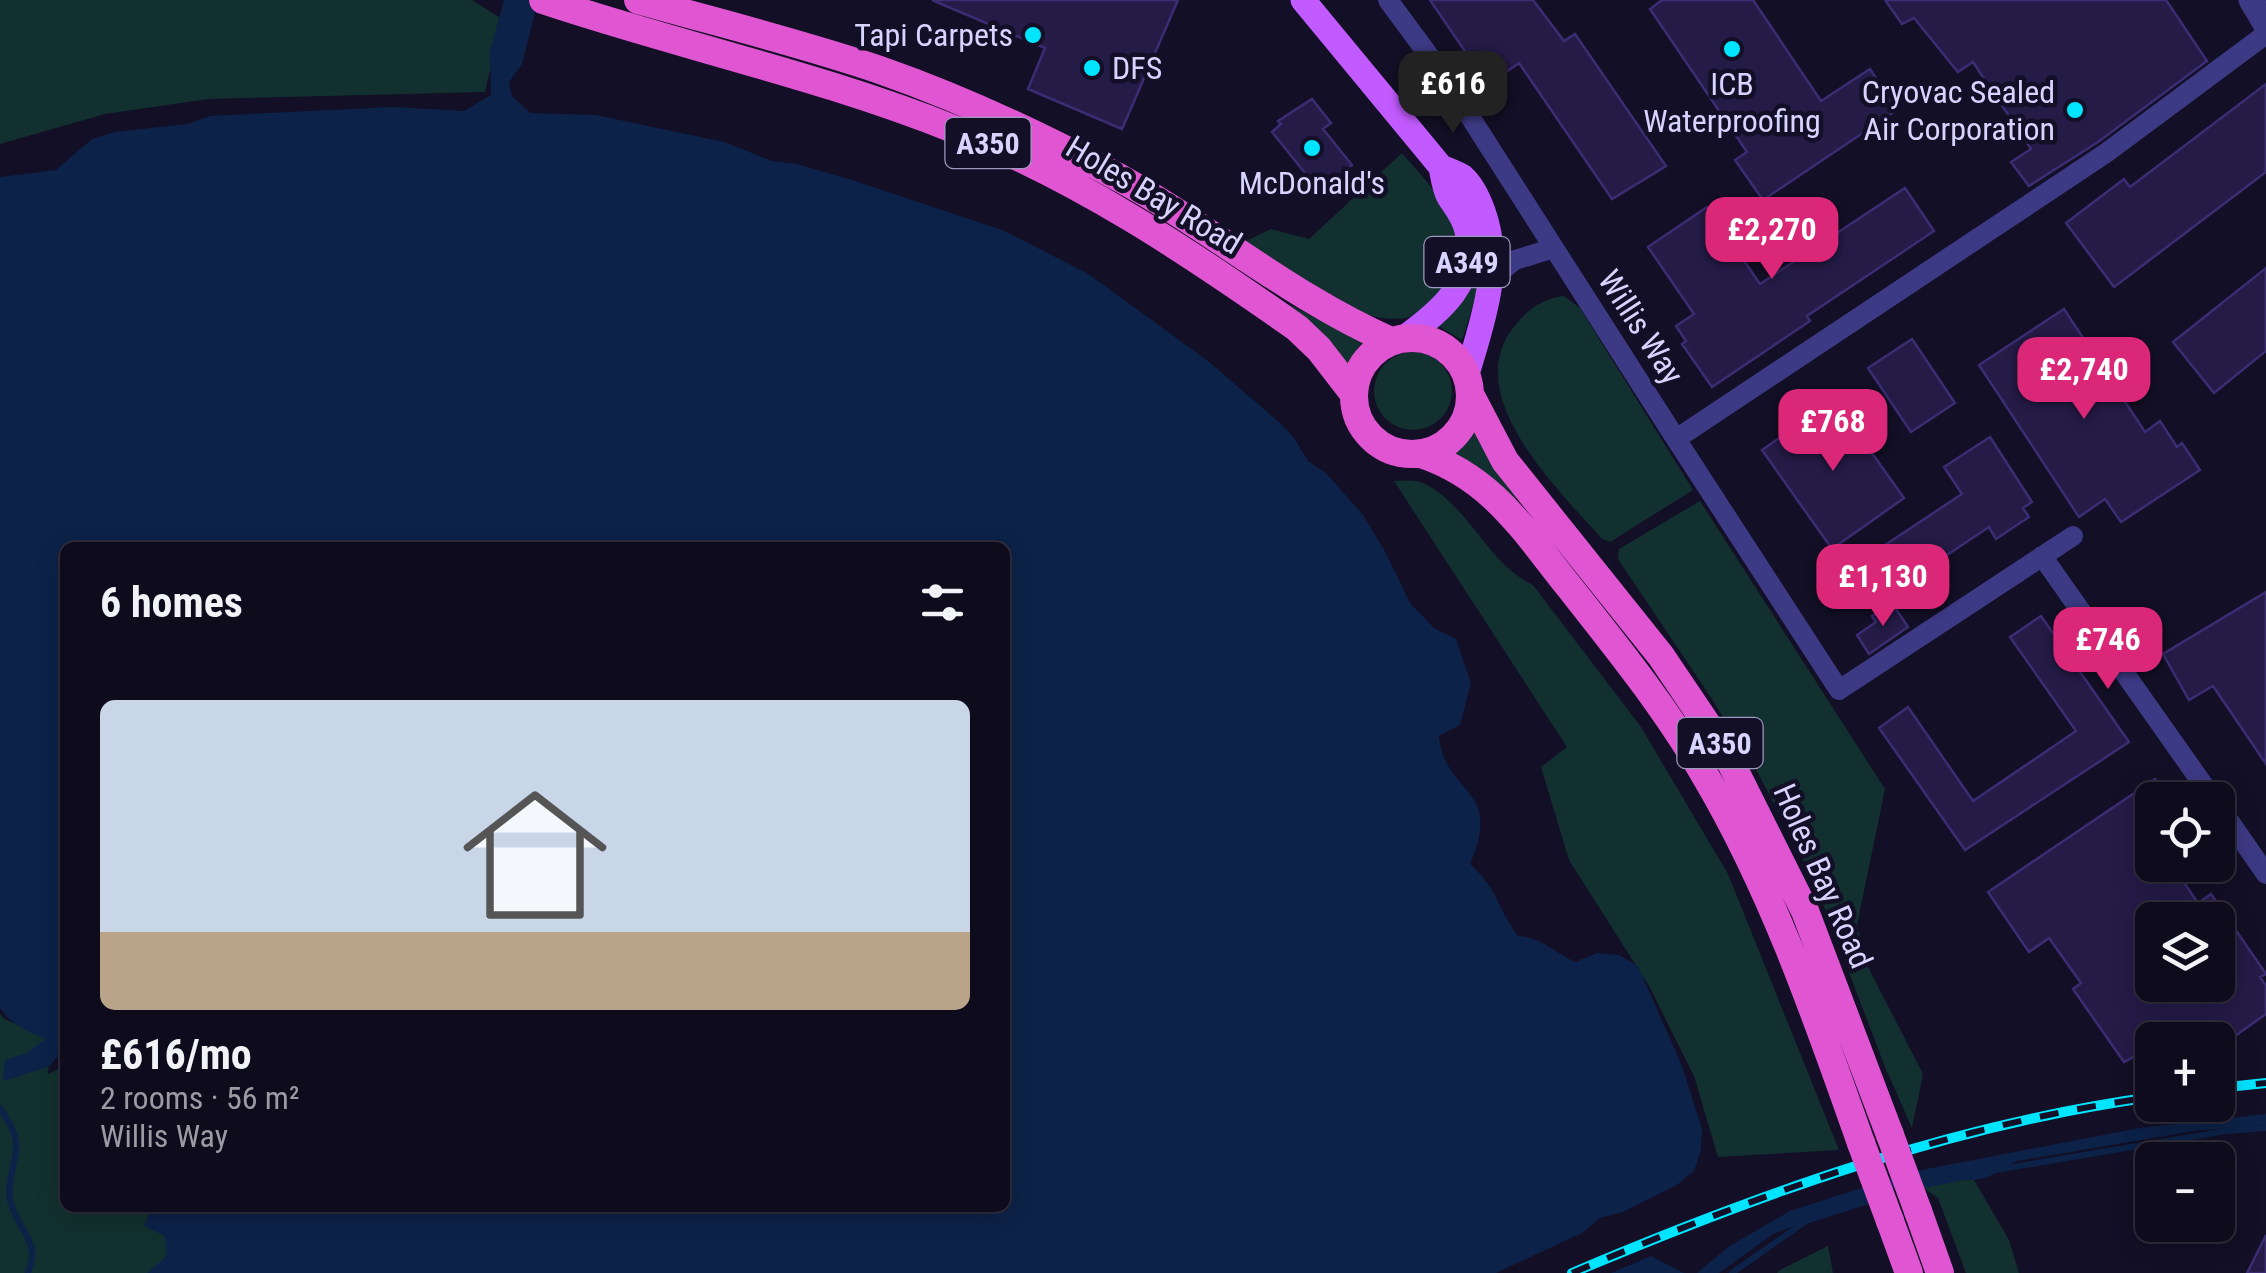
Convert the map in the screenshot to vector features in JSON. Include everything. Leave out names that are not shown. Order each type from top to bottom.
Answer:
[{"type":"highway","name":"Holes Bay Road","points":[[638,0],[865,65],[994,115],[1109,172],[1339,317],[1398,339]]},
{"type":"highway","name":"Holes Bay Road","points":[[553,3],[894,106],[1044,169],[1132,218],[1297,328],[1319,348],[1354,393]]},
{"type":"highway","points":[[1423,338],[1442,345],[1456,357],[1469,385],[1462,428],[1436,450],[1406,454],[1378,444],[1359,422],[1354,393],[1365,361],[1376,349],[1398,339],[1423,338]]},
{"type":"highway","name":"Holes Bay Road","points":[[1469,385],[1505,460],[1650,642],[1725,751],[1805,911],[1940,1273]]},
{"type":"highway","name":"Holes Bay Road","points":[[1421,454],[1452,465],[1502,504],[1628,662],[1682,737],[1732,826],[1780,927],[1909,1273]]},
{"type":"main road","name":"A349","points":[[1304,0],[1441,167],[1464,178],[1480,201],[1489,226],[1492,279],[1469,385]]},
{"type":"main road","name":"A349","points":[[1398,339],[1443,307],[1458,289],[1465,271],[1467,232],[1446,193],[1441,167]]},
{"type":"street","name":"Willis Way","points":[[1388,0],[1444,76],[1839,690],[2072,536]]},
{"type":"street","points":[[2251,0],[2266,25]]},
{"type":"street","name":"Willis Way","points":[[1676,439],[2106,153],[2266,34]]},
{"type":"street","points":[[1492,279],[1515,260],[1554,248]]},
{"type":"street","points":[[2042,556],[2202,782]]},
{"type":"street","points":[[2235,829],[2266,874]]},
{"type":"green space","points":[[0,0],[472,0],[502,19],[485,92],[208,99],[105,114],[0,144]]},
{"type":"green space","points":[[1402,153],[1448,211],[1457,234],[1457,259],[1446,285],[1417,314],[1392,319],[1352,310],[1242,243],[1271,229],[1309,239]]},
{"type":"green space","points":[[1478,256],[1483,274],[1462,340],[1435,324]]},
{"type":"green space","points":[[1564,296],[1580,308],[1693,490],[1610,542],[1602,539],[1541,469],[1507,412],[1499,383],[1500,355],[1513,328],[1536,306]]},
{"type":"green space","points":[[1289,304],[1362,342],[1347,364],[1285,311]]},
{"type":"green space","points":[[1405,352],[1421,352],[1446,369],[1452,391],[1446,413],[1435,424],[1421,430],[1405,430],[1380,413],[1374,399],[1374,383],[1391,358]]},
{"type":"green space","points":[[1474,427],[1497,471],[1518,497],[1512,502],[1450,452]]},
{"type":"green space","points":[[1394,481],[1422,482],[1455,507],[1503,564],[1533,585],[1641,727],[1728,874],[1839,1150],[1718,1157],[1694,1076],[1649,986],[1569,860],[1541,767],[1567,747]]},
{"type":"green space","points":[[1700,501],[1885,789],[1857,925],[1867,965],[1923,1074],[1912,1128],[1815,883],[1758,773],[1618,559],[1619,549]]},
{"type":"green space","points":[[0,1013],[51,1041],[48,1074],[60,1068],[60,1212],[157,1212],[160,1232],[178,1248],[156,1273],[0,1273]]},
{"type":"green space","points":[[1974,1180],[2009,1240],[2019,1273],[1966,1273],[1938,1198],[1914,1181]]},
{"type":"green space","points":[[1828,1246],[1833,1273],[1777,1273],[1780,1270]]},
{"type":"water","points":[[504,0],[538,0],[522,64],[509,82],[512,96],[530,113],[596,115],[724,142],[772,161],[852,180],[1002,230],[1087,273],[1208,361],[1279,422],[1308,461],[1326,473],[1363,515],[1410,603],[1434,628],[1456,639],[1471,683],[1460,725],[1439,736],[1443,755],[1476,805],[1480,819],[1479,839],[1470,864],[1486,882],[1518,936],[1541,942],[1575,962],[1597,953],[1619,955],[1638,966],[1682,1066],[1702,1129],[1694,1171],[1677,1185],[1623,1212],[1600,1218],[1582,1233],[1496,1273],[147,1273],[166,1257],[165,1236],[144,1226],[150,1212],[1010,1212],[1010,542],[60,542],[60,1053],[50,1066],[3,1081],[5,1060],[26,1053],[46,1039],[26,1031],[0,1008],[0,177],[56,170],[92,139],[115,132],[187,124],[211,116],[393,107],[464,111],[491,95],[490,51]]},
{"type":"water","points":[[2266,1114],[2266,1125],[2194,1131],[2017,1161],[1974,1180],[1914,1181],[1773,1234],[1719,1273],[1697,1273],[1728,1247],[1790,1211],[1911,1172],[2139,1128],[2235,1122],[2235,1117]]},
{"type":"water","points":[[1651,1256],[1684,1273],[1611,1273]]},
{"type":"building","name":"DFS","points":[[932,0],[1178,0],[1122,129],[1028,89],[1045,48]]},
{"type":"building","points":[[1430,0],[1533,0],[1564,41],[1575,34],[1666,166],[1612,199],[1519,63],[1488,85]]},
{"type":"building","points":[[1662,0],[1753,0],[1821,101],[1870,69],[1897,110],[1763,200],[1735,160],[1747,152],[1650,9]]},
{"type":"building","name":"Cryovac Sealed Air Corporation","points":[[1885,0],[2166,0],[2207,61],[2098,142],[2029,186],[2011,162],[2031,149],[1973,62],[1958,72],[1914,18],[1902,24]]},
{"type":"building","points":[[2266,84],[2266,172],[2114,287],[2066,223],[2124,179],[2130,187]]},
{"type":"building","name":"McDonald's","points":[[1312,99],[1331,123],[1323,129],[1352,165],[1333,185],[1317,188],[1272,132],[1281,124],[1278,121]]},
{"type":"building","points":[[1905,188],[1934,231],[1807,316],[1810,321],[1712,387],[1682,344],[1686,341],[1676,326],[1694,314],[1648,247],[1707,207],[1760,284]]},
{"type":"building","points":[[2266,268],[2266,351],[2214,393],[2173,342]]},
{"type":"building","points":[[2064,309],[2145,432],[2160,421],[2177,447],[2182,443],[2200,470],[2121,522],[2105,499],[2079,517],[1979,365]]},
{"type":"building","points":[[1912,339],[1955,403],[1911,432],[1868,368]]},
{"type":"building","points":[[1834,400],[1904,498],[1832,549],[1762,450]]},
{"type":"building","points":[[1990,437],[2032,502],[2023,508],[2029,517],[1996,539],[1989,527],[1908,581],[1885,545],[1962,494],[1944,467]]},
{"type":"building","points":[[2266,592],[2266,764],[2213,686],[2189,700],[2163,654]]},
{"type":"building","points":[[1892,603],[1908,627],[1869,654],[1857,635],[1876,622],[1872,616]]},
{"type":"building","points":[[2041,616],[2129,742],[1965,850],[1879,728],[1908,707],[1973,801],[2076,731],[2010,637]]},
{"type":"building","points":[[2135,793],[2135,882],[2184,882],[2197,902],[2135,902],[2135,1002],[2235,1002],[2235,929],[2266,974],[2260,977],[2266,986],[2266,1014],[2235,1036],[2235,1022],[2135,1022],[2135,1056],[2124,1062],[2073,989],[2081,983],[2049,938],[2029,952],[1988,892]]},
{"type":"building","points":[[2211,894],[2216,902],[2199,902]]},
{"type":"building","points":[[2266,1235],[2266,1273],[2247,1273]]},
{"type":"waterway","points":[[0,1108],[15,1136],[10,1200],[32,1252],[28,1273]]},
{"type":"waterway","points":[[1996,1170],[2226,1131],[2266,1128]]},
{"type":"waterway","points":[[1917,1186],[1954,1179]]},
{"type":"waterway","points":[[1732,1273],[1806,1221],[1872,1200]]},
{"type":"railway","points":[[2235,1086],[2266,1083]]},
{"type":"railway","points":[[1572,1273],[1713,1216],[1856,1166],[2002,1125],[2135,1100]]},
{"type":"place","name":"Tapi Carpets","points":[[1033,35]]},
{"type":"place","name":"ICB Waterproofing","points":[[1732,49]]},
{"type":"place","name":"DFS","points":[[1092,68]]},
{"type":"place","name":"Cryovac Sealed Air Corporation","points":[[2075,110]]},
{"type":"place","name":"McDonald's","points":[[1312,148]]}]
